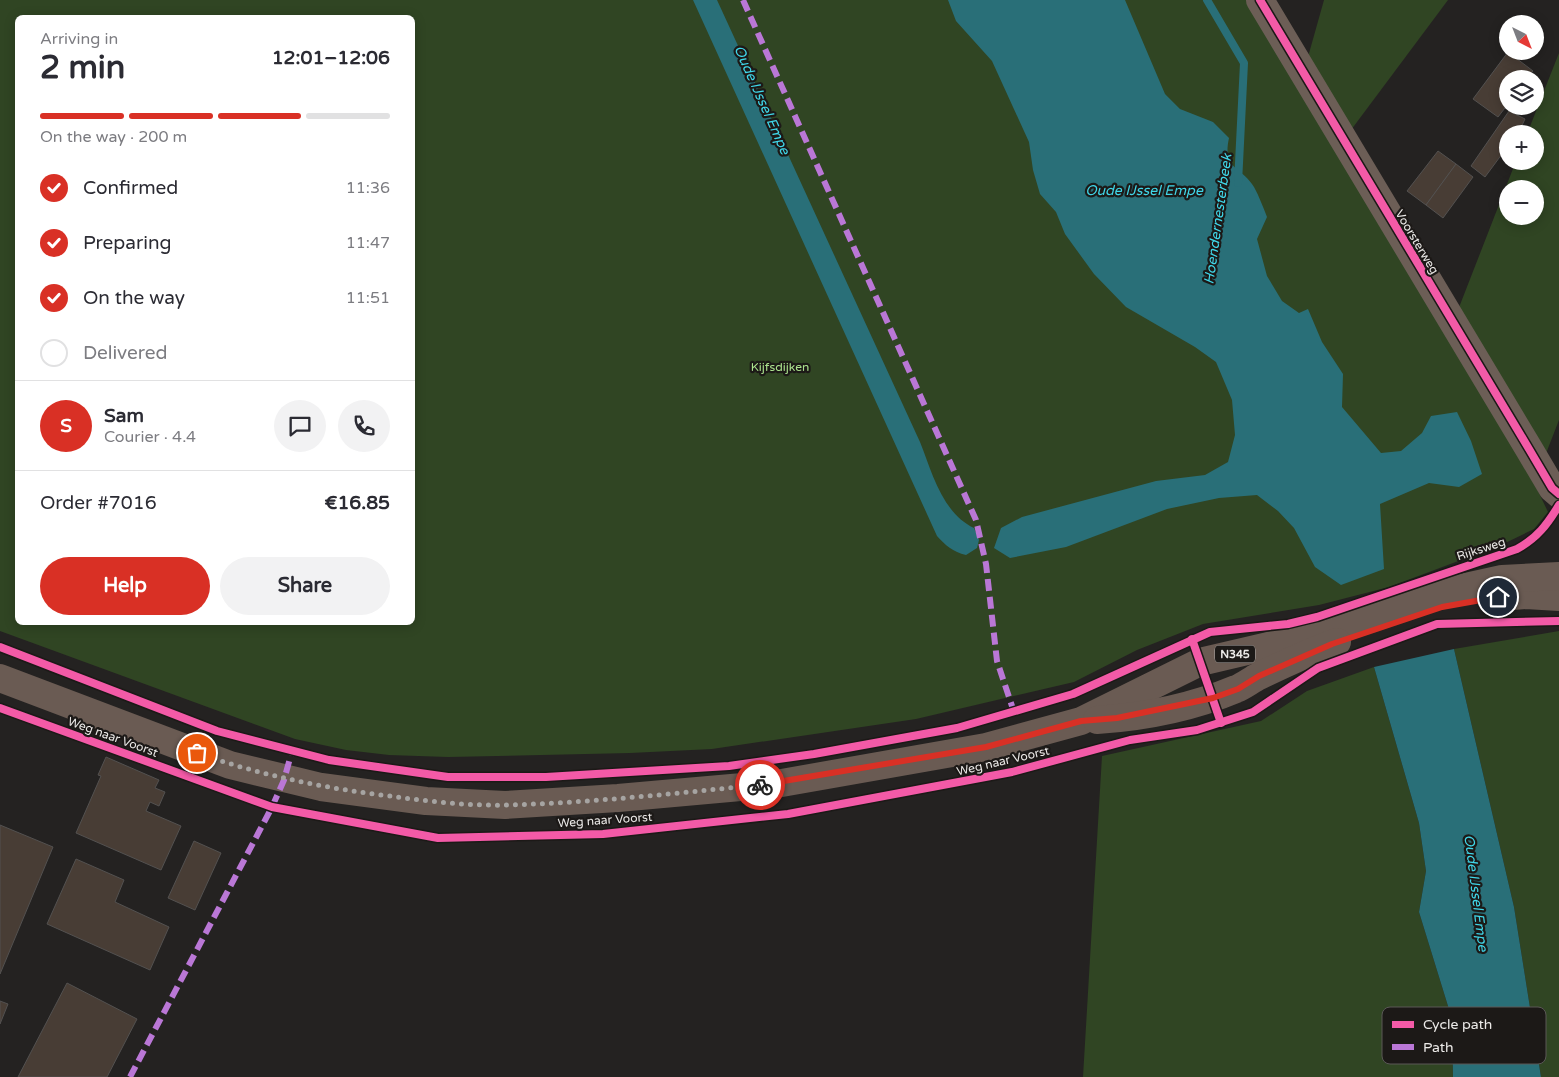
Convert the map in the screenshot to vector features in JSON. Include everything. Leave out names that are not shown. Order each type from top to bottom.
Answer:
[{"type":"main road","name":"N345","points":[[1400,613],[1436,594],[1502,579],[1559,576]]},
{"type":"main road","name":"N345","points":[[1400,613],[1484,598],[1526,595],[1559,597]]},
{"type":"main road","name":"Weg naar Voorst","points":[[1081,721],[1200,662],[1400,613]]},
{"type":"main road","name":"Weg naar Voorst","points":[[0,678],[221,762],[284,780],[321,787],[426,801],[505,805],[618,798],[776,784],[986,747],[1081,721],[1117,718],[1213,698],[1238,689],[1259,676],[1400,613]]},
{"type":"street","name":"Voorsterweg","points":[[1260,0],[1528,449],[1552,488],[1559,494]]},
{"type":"green space","name":"Kijfsdijken","points":[[0,0],[1248,0],[1519,451],[1548,512],[1534,529],[1501,545],[1389,587],[1319,605],[1203,624],[1137,650],[1074,682],[916,719],[712,749],[630,753],[448,757],[389,755],[346,750],[295,739],[0,631]]},
{"type":"green space","points":[[1324,0],[1448,0],[1351,130],[1308,57]]},
{"type":"green space","points":[[1559,53],[1559,420],[1545,456],[1458,310],[1499,205],[1499,225],[1544,225],[1544,180],[1509,180],[1512,170],[1544,170],[1544,125],[1531,125],[1535,115],[1544,115],[1544,91]]},
{"type":"green space","points":[[1559,631],[1559,1077],[1541,1077],[1539,1064],[1546,1064],[1546,1007],[1530,1007],[1514,907],[1454,649]]},
{"type":"green space","points":[[1374,667],[1419,823],[1426,871],[1419,912],[1448,1007],[1382,1007],[1382,1064],[1453,1064],[1453,1077],[1083,1077],[1102,756],[1261,721],[1307,691]]},
{"type":"water","points":[[693,0],[717,0],[920,442],[940,491],[954,512],[974,528],[979,540],[977,548],[966,555],[950,548],[937,536]]},
{"type":"water","name":"Oude IJssel Empe","points":[[948,0],[1125,0],[1165,94],[1180,109],[1213,122],[1229,138],[1228,156],[1230,162],[1254,187],[1267,217],[1257,239],[1267,276],[1282,301],[1299,313],[1308,309],[1322,342],[1343,374],[1342,407],[1381,453],[1401,451],[1422,433],[1431,416],[1457,412],[1471,441],[1482,474],[1459,487],[1429,483],[1380,504],[1384,569],[1341,585],[1315,567],[1294,528],[1278,511],[1257,495],[1219,498],[1167,509],[1066,547],[1010,558],[994,548],[1001,528],[1022,517],[1156,481],[1205,475],[1228,462],[1235,435],[1232,400],[1216,362],[1195,347],[1126,307],[1094,274],[1065,234],[1056,212],[1040,194],[1033,170],[1029,142],[992,61],[956,21]]},
{"type":"water","points":[[1454,649],[1514,907],[1530,1007],[1448,1007],[1419,912],[1426,871],[1419,823],[1374,667]]},
{"type":"water","points":[[1453,1064],[1539,1064],[1541,1077],[1453,1077]]},
{"type":"building","points":[[1502,60],[1519,60],[1532,70],[1499,70],[1498,117],[1473,99]]},
{"type":"building","points":[[1506,115],[1517,115],[1525,119],[1522,125],[1499,125]]},
{"type":"building","points":[[1499,125],[1499,158],[1485,177],[1471,166]]},
{"type":"building","points":[[1438,151],[1456,164],[1426,205],[1407,191]]},
{"type":"building","points":[[1456,164],[1473,177],[1443,218],[1426,205]]},
{"type":"building","points":[[106,757],[159,780],[155,788],[165,792],[159,806],[150,802],[146,811],[181,826],[161,870],[76,833],[101,776],[98,775]]},
{"type":"building","points":[[0,825],[53,847],[0,974]]},
{"type":"building","points":[[194,841],[221,853],[195,910],[168,898]]},
{"type":"building","points":[[76,859],[124,880],[115,902],[169,927],[150,970],[47,924]]},
{"type":"building","points":[[67,983],[137,1019],[107,1077],[18,1077]]},
{"type":"building","points":[[0,1001],[8,1004],[0,1024]]},
{"type":"waterway","name":"Hoendernesterbeek","points":[[1207,0],[1244,63],[1238,183]]},
{"type":"marked path","points":[[743,0],[976,520],[986,564],[997,661],[1014,712]]},
{"type":"marked path","points":[[130,1077],[272,807],[284,780],[292,751]]},
{"type":"cycle path","points":[[1260,0],[1552,488],[1559,494]]},
{"type":"cycle path","name":"Rijksweg","points":[[0,647],[217,731],[329,760],[448,777],[546,777],[729,766],[814,754],[957,728],[1073,694],[1210,632],[1288,624],[1317,617],[1517,549],[1541,530],[1559,505]]},
{"type":"cycle path","points":[[0,708],[272,807],[438,838],[603,834],[788,814],[1012,772],[1130,740],[1197,730],[1253,712],[1318,668],[1437,624],[1559,621]]},
{"type":"cycle path","points":[[1192,639],[1221,723]]},
{"type":"way so far","points":[[197,753],[230,765],[284,780],[321,787],[426,801],[505,805],[618,798],[760,785]]},
{"type":"route","points":[[760,785],[776,784],[986,747],[1081,721],[1117,718],[1213,698],[1238,689],[1259,676],[1332,644],[1442,607],[1498,597]]}]
